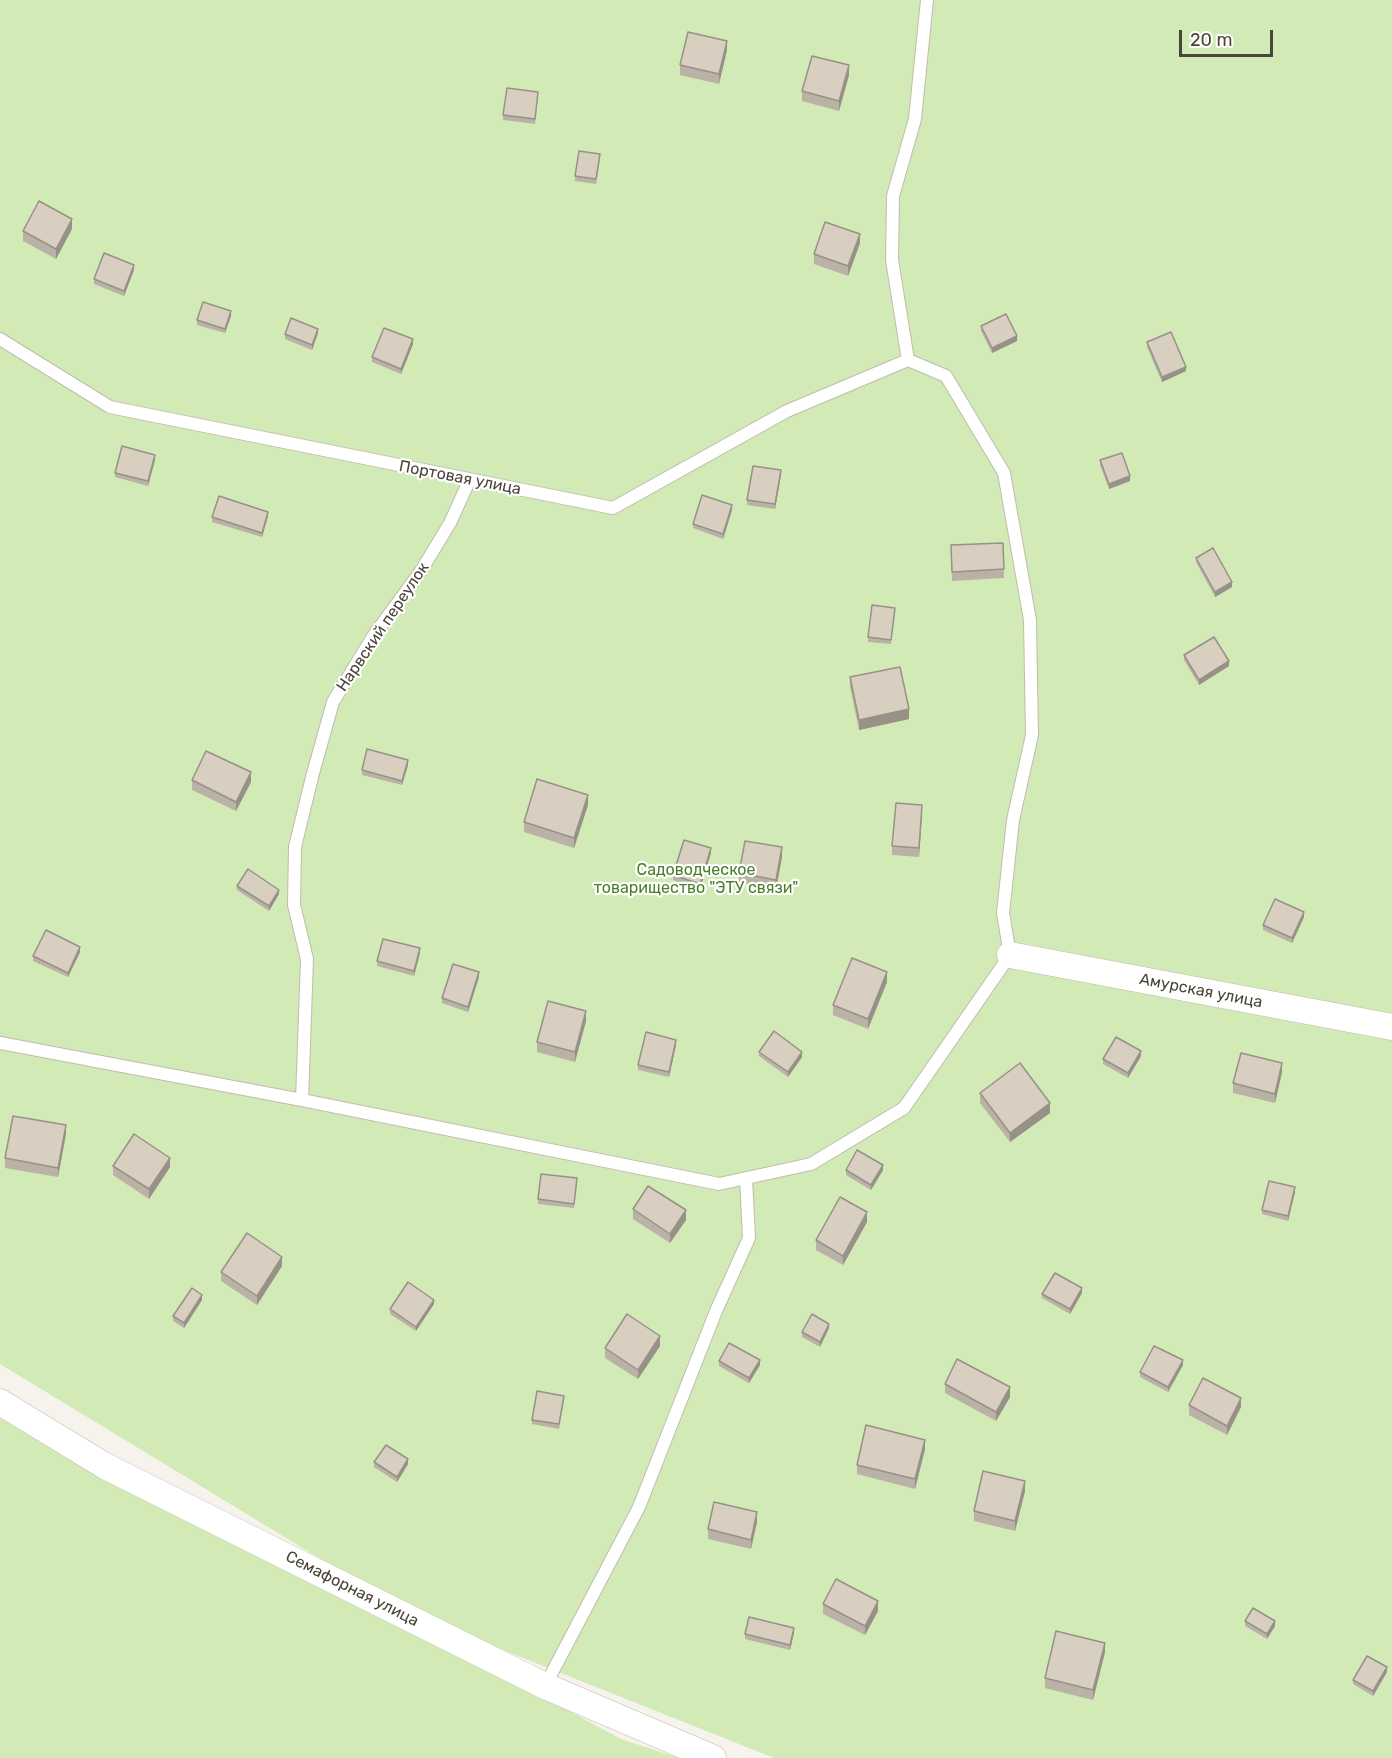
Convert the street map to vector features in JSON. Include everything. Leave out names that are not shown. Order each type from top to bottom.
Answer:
[{"type":"street","name":"Амурская улица","points":[[1010,955],[1392,1027]]},
{"type":"street","name":"Семафорная улица","points":[[0,1402],[105,1466],[544,1686],[714,1758]]},
{"type":"lane","points":[[0,1043],[302,1100],[719,1184],[811,1164],[904,1108],[1010,955],[1004,913],[1013,820],[1032,735],[1028,609],[1004,473],[946,376],[908,360],[892,260],[893,196],[915,119],[927,0]]},
{"type":"lane","name":"Портовая улица","points":[[0,339],[110,407],[613,508],[787,411],[908,360]]},
{"type":"lane","name":"Нарвский переулок","points":[[302,1100],[308,959],[294,905],[295,847],[312,777],[333,702],[375,635],[421,572],[450,523],[470,479]]},
{"type":"lane","points":[[544,1686],[639,1507],[716,1311],[749,1238],[746,1178]]},
{"type":"green space","name":"Садоводческое товарищество \"ЭТУ связи\"","points":[[0,0],[1392,0],[1392,1758],[774,1758],[408,1612],[0,1364]]},
{"type":"green space","points":[[0,1403],[621,1739],[679,1758],[0,1758]]},
{"type":"building","points":[[688,32],[727,41],[719,74],[680,65]]},
{"type":"building","points":[[812,56],[849,65],[839,101],[802,91]]},
{"type":"building","points":[[507,88],[538,92],[535,119],[503,115]]},
{"type":"building","points":[[579,151],[600,154],[596,179],[575,176]]},
{"type":"building","points":[[39,201],[72,219],[56,249],[23,231]]},
{"type":"building","points":[[825,222],[860,234],[848,266],[814,254]]},
{"type":"building","points":[[104,253],[134,265],[124,291],[94,279]]},
{"type":"building","points":[[203,302],[231,311],[225,329],[197,320]]},
{"type":"building","points":[[1006,314],[1017,336],[992,348],[981,326]]},
{"type":"building","points":[[291,318],[318,329],[312,345],[285,334]]},
{"type":"building","points":[[384,328],[413,339],[401,369],[372,357]]},
{"type":"building","points":[[1171,332],[1186,367],[1162,377],[1147,342]]},
{"type":"building","points":[[122,446],[155,455],[148,481],[115,473]]},
{"type":"building","points":[[1122,453],[1130,476],[1109,484],[1100,460]]},
{"type":"building","points":[[753,466],[781,470],[775,504],[747,500]]},
{"type":"building","points":[[702,495],[732,505],[723,534],[693,524]]},
{"type":"building","points":[[219,496],[268,512],[262,533],[212,517]]},
{"type":"building","points":[[1003,543],[1004,569],[952,572],[951,545]]},
{"type":"building","points":[[1213,548],[1232,582],[1215,592],[1196,558]]},
{"type":"building","points":[[872,605],[895,608],[891,640],[868,637]]},
{"type":"building","points":[[1214,637],[1229,661],[1199,680],[1184,655]]},
{"type":"building","points":[[900,667],[909,709],[859,720],[850,677]]},
{"type":"building","points":[[367,749],[408,760],[402,781],[362,770]]},
{"type":"building","points":[[206,751],[251,772],[236,802],[192,780]]},
{"type":"building","points":[[537,779],[588,795],[574,838],[524,822]]},
{"type":"building","points":[[896,803],[922,805],[919,848],[892,846]]},
{"type":"building","points":[[684,840],[711,848],[700,884],[673,875]]},
{"type":"building","points":[[745,841],[782,847],[776,880],[739,873]]},
{"type":"building","points":[[248,869],[279,890],[269,906],[237,886]]},
{"type":"building","points":[[1275,899],[1304,912],[1292,938],[1263,925]]},
{"type":"building","points":[[46,930],[80,947],[68,973],[33,956]]},
{"type":"building","points":[[383,939],[420,948],[414,971],[377,961]]},
{"type":"building","points":[[852,958],[887,972],[868,1019],[833,1005]]},
{"type":"building","points":[[453,964],[479,972],[468,1007],[442,998]]},
{"type":"building","points":[[548,1001],[586,1011],[575,1052],[537,1042]]},
{"type":"building","points":[[774,1031],[802,1052],[788,1072],[759,1052]]},
{"type":"building","points":[[646,1032],[676,1040],[669,1072],[638,1065]]},
{"type":"building","points":[[1116,1037],[1141,1051],[1128,1073],[1103,1059]]},
{"type":"building","points":[[1241,1053],[1282,1063],[1275,1094],[1233,1083]]},
{"type":"building","points":[[1020,1063],[1050,1103],[1010,1133],[980,1093]]},
{"type":"building","points":[[13,1116],[66,1125],[58,1168],[5,1158]]},
{"type":"building","points":[[134,1134],[170,1158],[149,1189],[113,1166]]},
{"type":"building","points":[[857,1150],[883,1165],[871,1185],[846,1170]]},
{"type":"building","points":[[541,1174],[577,1178],[574,1204],[538,1199]]},
{"type":"building","points":[[1269,1181],[1295,1187],[1288,1216],[1262,1210]]},
{"type":"building","points":[[648,1186],[686,1210],[670,1234],[633,1209]]},
{"type":"building","points":[[840,1197],[867,1212],[843,1256],[816,1240]]},
{"type":"building","points":[[247,1233],[282,1257],[257,1296],[221,1272]]},
{"type":"building","points":[[1055,1273],[1082,1288],[1070,1309],[1042,1294]]},
{"type":"building","points":[[408,1282],[434,1300],[416,1327],[390,1309]]},
{"type":"building","points":[[192,1288],[202,1295],[184,1323],[173,1316]]},
{"type":"building","points":[[627,1314],[660,1336],[638,1370],[605,1348]]},
{"type":"building","points":[[812,1314],[829,1324],[820,1342],[802,1332]]},
{"type":"building","points":[[729,1343],[760,1360],[749,1378],[719,1361]]},
{"type":"building","points":[[1154,1346],[1183,1360],[1168,1387],[1140,1372]]},
{"type":"building","points":[[957,1359],[1010,1387],[996,1412],[945,1384]]},
{"type":"building","points":[[1203,1378],[1241,1398],[1227,1426],[1189,1405]]},
{"type":"building","points":[[537,1391],[564,1396],[559,1424],[532,1420]]},
{"type":"building","points":[[866,1425],[925,1440],[915,1479],[857,1465]]},
{"type":"building","points":[[386,1445],[408,1459],[397,1477],[374,1462]]},
{"type":"building","points":[[983,1471],[1025,1481],[1015,1521],[974,1511]]},
{"type":"building","points":[[714,1502],[757,1512],[751,1540],[708,1529]]},
{"type":"building","points":[[836,1579],[878,1601],[865,1626],[823,1604]]},
{"type":"building","points":[[1253,1608],[1275,1621],[1267,1634],[1245,1621]]},
{"type":"building","points":[[749,1617],[794,1628],[790,1645],[745,1634]]},
{"type":"building","points":[[1056,1631],[1105,1643],[1093,1690],[1045,1678]]},
{"type":"building","points":[[1367,1656],[1387,1667],[1373,1691],[1353,1680]]}]
